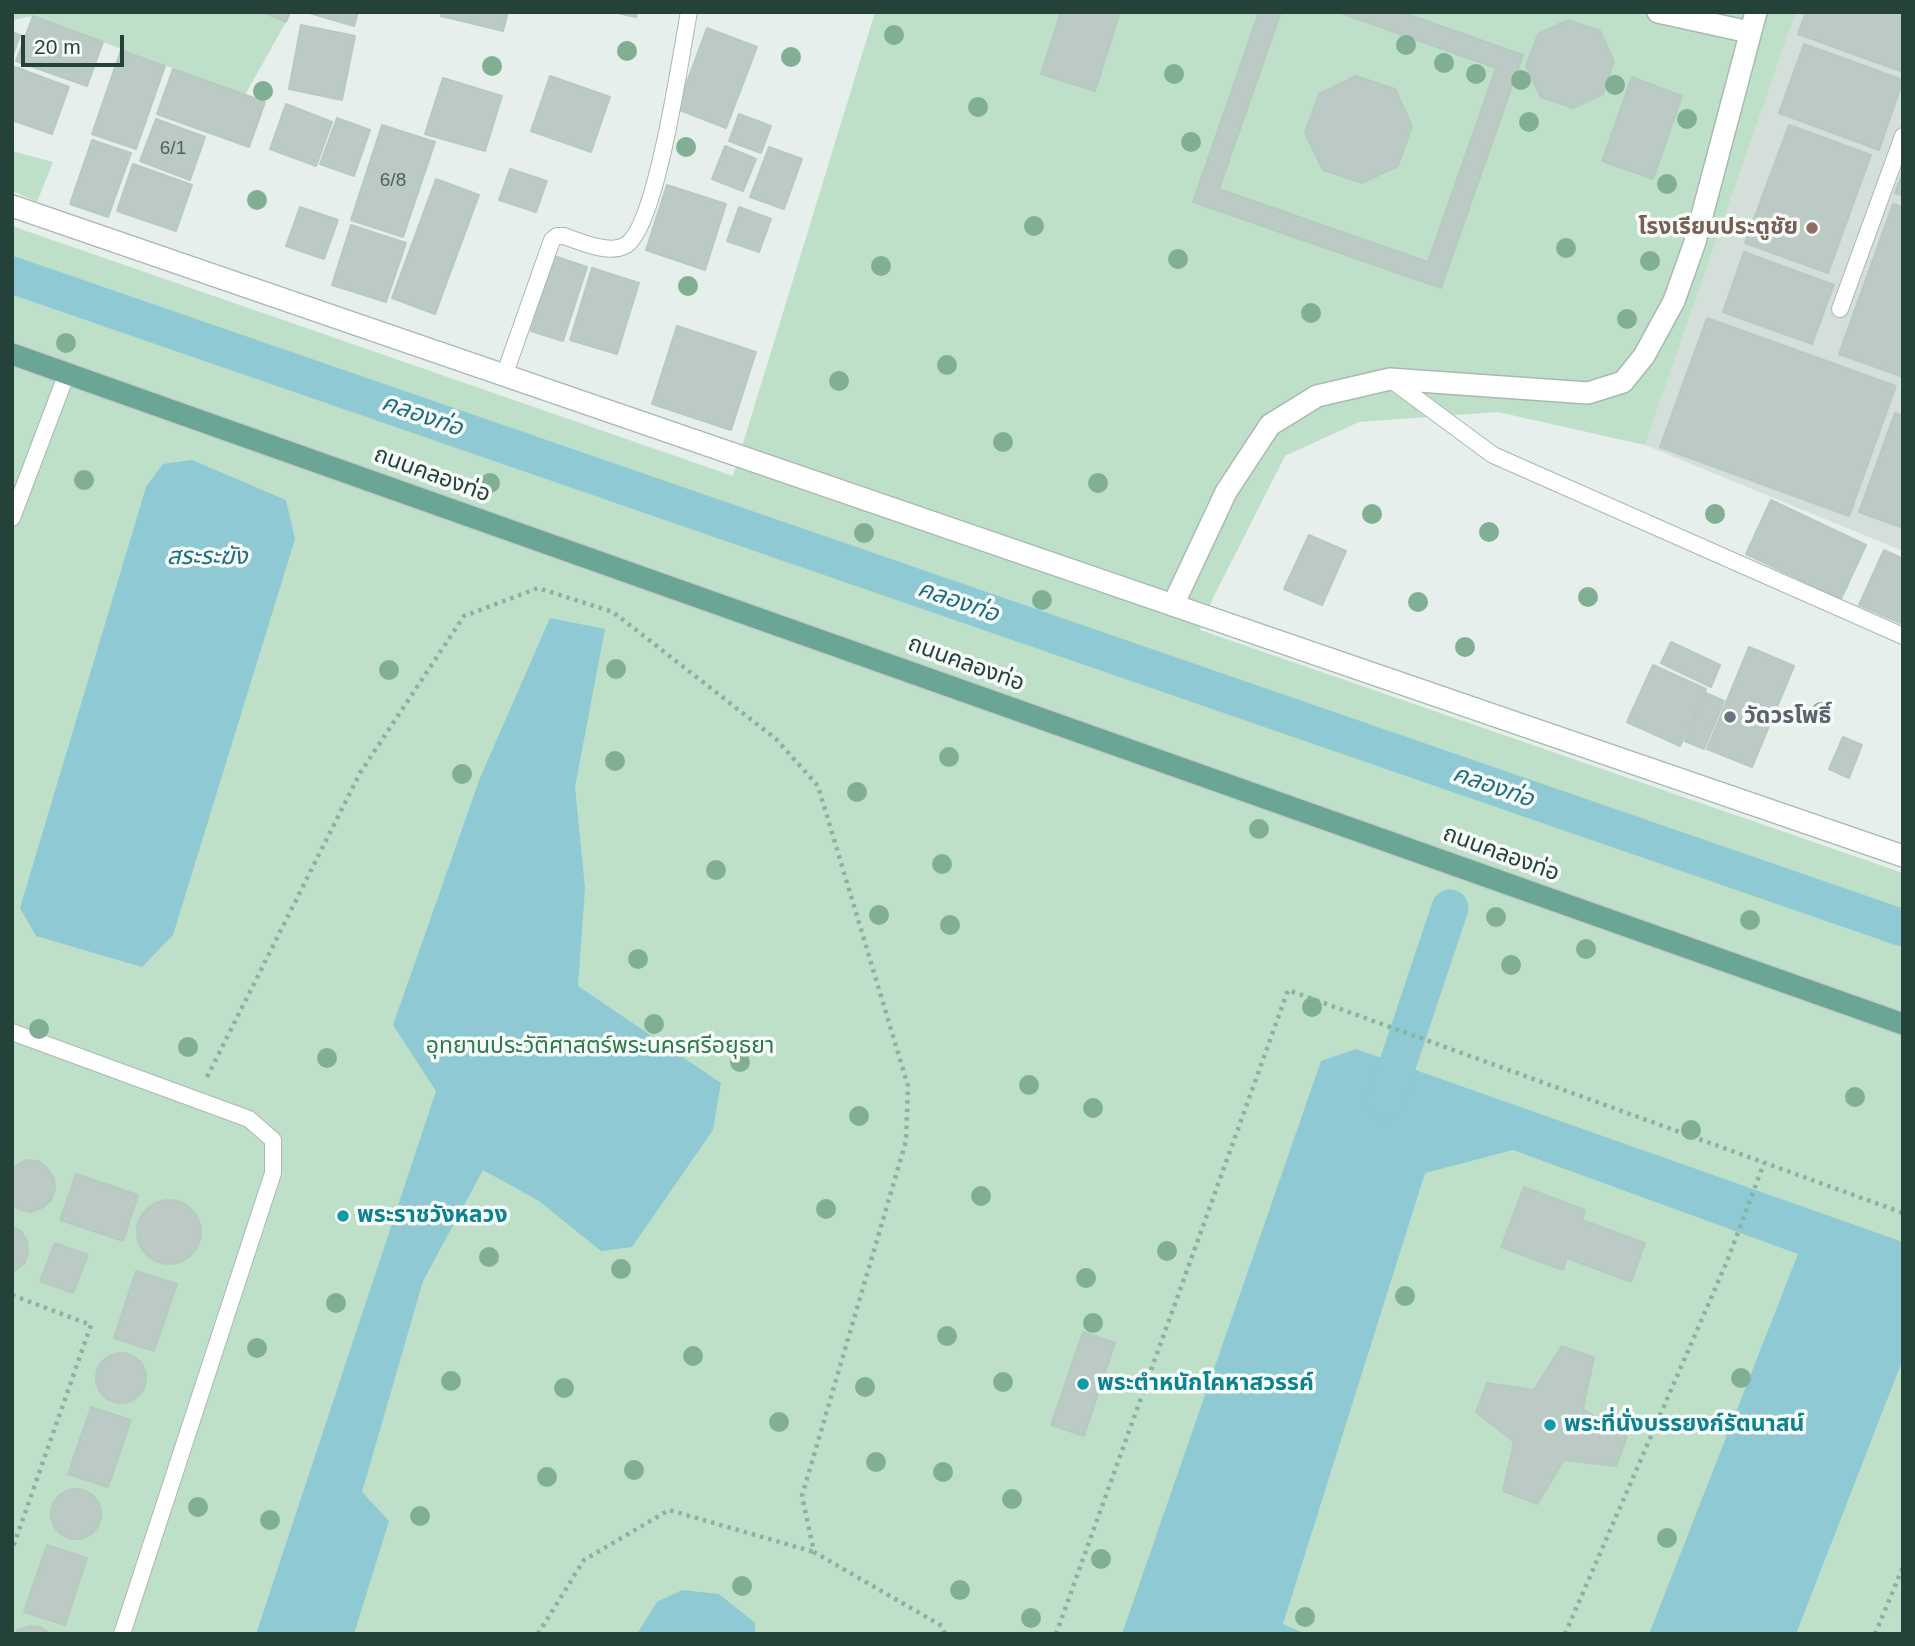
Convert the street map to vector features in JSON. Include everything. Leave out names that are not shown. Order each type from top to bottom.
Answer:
[{"type":"main road","name":"ถนนคลองท่อ","points":[[12,354],[1903,1024]]},
{"type":"street","points":[[1173,605],[1226,492],[1270,425],[1317,396],[1390,379],[1588,393],[1623,382],[1644,356],[1674,301],[1695,242],[1753,22],[1658,12]]},
{"type":"street","points":[[12,206],[1903,856]]},
{"type":"lane","points":[[504,376],[552,240],[557,236],[564,236],[614,248],[628,244],[638,229],[661,162],[689,12]]},
{"type":"lane","points":[[1840,309],[1903,136]]},
{"type":"lane","points":[[12,518],[67,373]]},
{"type":"lane","points":[[1390,379],[1493,455],[1903,636]]},
{"type":"lane","points":[[12,1032],[249,1119],[272,1140],[273,1173],[122,1634]]},
{"type":"path","points":[[196,1100],[360,774],[464,616],[538,588],[612,612],[776,738],[818,786],[908,1086],[906,1141],[802,1496],[814,1552]]},
{"type":"path","points":[[1056,1634],[1288,990],[1902,1212]]},
{"type":"path","points":[[1565,1634],[1728,1259],[1764,1163]]},
{"type":"path","points":[[12,1296],[91,1325],[12,1550]]},
{"type":"path","points":[[538,1634],[583,1560],[669,1510],[814,1552],[942,1626],[945,1634]]},
{"type":"path","points":[[1875,1634],[1903,1567]]},
{"type":"shaded area","name":"โรงเรียนประตูชัย","points":[[1796,12],[1903,12],[1903,551],[1645,445]]},
{"type":"green space","points":[[12,12],[262,12],[286,22],[245,95],[33,16],[12,20]]},
{"type":"green space","name":"อุทยานประวัติศาสตร์พระนครศรีอยุธยา","points":[[875,12],[1796,12],[1645,445],[1498,412],[1359,422],[1285,456],[1213,598],[1200,630],[1903,873],[1903,1634],[12,1634],[12,226],[733,476]]},
{"type":"green space","points":[[12,151],[53,162],[37,202],[12,191]]},
{"type":"water","name":"สระระฆัง","points":[[192,460],[286,500],[295,539],[173,935],[142,967],[36,936],[20,908],[146,487],[163,464]]},
{"type":"water","points":[[550,618],[605,629],[575,787],[585,888],[578,986],[721,1083],[713,1130],[632,1247],[601,1251],[539,1201],[483,1170],[423,1281],[362,1492],[389,1521],[354,1634],[256,1634],[436,1091],[393,1025],[480,778]]},
{"type":"water","points":[[1356,1049],[1903,1242],[1903,1359],[1796,1634],[1649,1634],[1798,1254],[1513,1150],[1425,1173],[1283,1624],[1306,1634],[1122,1634],[1321,1061]]},
{"type":"water","points":[[682,1590],[719,1594],[755,1623],[755,1634],[637,1634],[657,1602]]},
{"type":"building","points":[[262,12],[290,12],[286,22]]},
{"type":"building","points":[[306,12],[358,12],[354,26]]},
{"type":"building","points":[[442,12],[508,12],[503,31],[441,16]]},
{"type":"building","points":[[613,12],[637,12],[636,17]]},
{"type":"building","points":[[1061,12],[1120,12],[1095,91],[1041,74]]},
{"type":"building","points":[[1259,12],[1281,12],[1219,189],[1428,262],[1496,68],[1338,12],[1401,12],[1523,55],[1441,288],[1193,202]]},
{"type":"building","points":[[1806,12],[1903,12],[1903,72],[1798,34]]},
{"type":"building","points":[[33,16],[103,42],[87,86],[16,61]]},
{"type":"building","points":[[1568,20],[1600,31],[1614,61],[1603,94],[1573,108],[1541,97],[1526,66],[1538,34]]},
{"type":"building","points":[[301,25],[355,36],[342,100],[289,89]]},
{"type":"building","points":[[707,28],[757,47],[726,128],[677,109]]},
{"type":"building","points":[[12,32],[20,35],[12,58]]},
{"type":"building","points":[[1804,44],[1903,80],[1879,150],[1779,113]]},
{"type":"building","points":[[121,50],[165,66],[136,149],[92,134]]},
{"type":"building","points":[[15,67],[69,87],[52,134],[12,120],[12,75]]},
{"type":"building","points":[[173,69],[265,102],[249,147],[157,114]]},
{"type":"building","points":[[550,76],[610,97],[591,152],[531,131]]},
{"type":"building","points":[[1356,76],[1395,89],[1412,126],[1398,166],[1362,183],[1323,170],[1305,133],[1319,94]]},
{"type":"building","points":[[1632,77],[1682,96],[1653,179],[1602,161]]},
{"type":"building","points":[[443,78],[502,96],[485,151],[425,134]]},
{"type":"building","points":[[286,104],[332,122],[316,166],[270,149]]},
{"type":"building","points":[[739,114],[771,126],[761,153],[729,141]]},
{"type":"building","points":[[337,118],[370,130],[354,176],[320,164]]},
{"type":"building","points":[[156,119],[205,137],[190,180],[140,161]]},
{"type":"building","points":[[382,125],[435,142],[403,237],[351,220]]},
{"type":"building","points":[[1789,125],[1871,155],[1828,273],[1745,243]]},
{"type":"building","points":[[92,140],[131,153],[108,217],[70,204]]},
{"type":"building","points":[[725,146],[756,159],[743,191],[712,179]]},
{"type":"building","points":[[769,147],[802,159],[784,209],[750,197]]},
{"type":"building","points":[[133,164],[192,185],[176,231],[117,211]]},
{"type":"building","points":[[510,169],[547,181],[536,212],[499,200]]},
{"type":"building","points":[[1903,172],[1903,196],[1895,193]]},
{"type":"building","points":[[436,179],[479,195],[435,314],[392,298]]},
{"type":"building","points":[[667,185],[726,204],[705,270],[646,250]]},
{"type":"building","points":[[1893,204],[1903,207],[1903,377],[1839,354]]},
{"type":"building","points":[[300,207],[338,220],[324,259],[286,246]]},
{"type":"building","points":[[739,207],[771,219],[759,252],[727,241]]},
{"type":"building","points":[[351,225],[406,243],[386,302],[332,285]]},
{"type":"building","points":[[1744,252],[1834,285],[1812,344],[1723,312]]},
{"type":"building","points":[[554,256],[587,267],[563,341],[531,331]]},
{"type":"building","points":[[592,268],[639,283],[617,354],[570,340]]},
{"type":"building","points":[[1707,318],[1896,386],[1849,516],[1660,447]]},
{"type":"building","points":[[677,326],[756,352],[731,430],[652,404]]},
{"type":"building","points":[[1895,413],[1903,416],[1903,528],[1859,512]]},
{"type":"building","points":[[1771,500],[1866,545],[1841,599],[1746,554]]},
{"type":"building","points":[[1309,535],[1346,551],[1322,605],[1284,589]]},
{"type":"building","points":[[1884,550],[1903,559],[1903,624],[1859,605]]},
{"type":"building","points":[[1671,642],[1720,665],[1711,687],[1661,663]]},
{"type":"building","points":[[1749,647],[1794,666],[1752,767],[1707,749]]},
{"type":"building","points":[[1653,665],[1706,689],[1680,746],[1627,722]]},
{"type":"building","points":[[1706,693],[1724,701],[1704,749],[1685,741]]},
{"type":"building","points":[[1843,737],[1862,745],[1849,778],[1829,769]]},
{"type":"building","points":[[26,1160],[38,1161],[54,1178],[55,1189],[51,1200],[32,1212],[12,1205],[12,1168]]},
{"type":"building","points":[[76,1174],[138,1195],[123,1241],[60,1220]]},
{"type":"building","points":[[1524,1187],[1585,1210],[1582,1220],[1645,1243],[1631,1282],[1567,1258],[1563,1270],[1501,1247]]},
{"type":"building","points":[[169,1200],[187,1206],[195,1214],[201,1232],[195,1250],[187,1258],[169,1264],[151,1258],[143,1250],[137,1232],[143,1214],[151,1206]]},
{"type":"building","points":[[12,1226],[21,1231],[27,1241],[28,1252],[25,1263],[12,1273]]},
{"type":"building","points":[[55,1243],[88,1255],[73,1293],[40,1281]]},
{"type":"building","points":[[136,1271],[177,1284],[154,1351],[114,1338]]},
{"type":"building","name":"พระตำหนักโคหาสวรรค์","points":[[1083,1332],[1115,1343],[1084,1436],[1051,1425]]},
{"type":"building","name":"พระที่นั่งบรรยงก์รัตนาสน์","points":[[1562,1346],[1594,1358],[1583,1409],[1627,1437],[1616,1466],[1564,1460],[1537,1504],[1503,1491],[1514,1442],[1476,1412],[1487,1383],[1534,1390]]},
{"type":"building","points":[[121,1353],[139,1360],[146,1378],[139,1396],[121,1403],[103,1396],[96,1378],[103,1360]]},
{"type":"building","points":[[91,1407],[131,1420],[108,1487],[68,1474]]},
{"type":"building","points":[[76,1489],[94,1496],[101,1514],[94,1532],[76,1539],[58,1532],[51,1514],[58,1496]]},
{"type":"building","points":[[47,1545],[87,1558],[65,1625],[24,1612]]},
{"type":"building","points":[[29,1626],[40,1627],[50,1634],[14,1634]]},
{"type":"waterway","name":"คลองท่อ","points":[[12,275],[1903,928]]},
{"type":"waterway","points":[[1385,1102],[1450,908]]},
{"type":"place","name":"โรงเรียนประตูชัย","points":[[1812,228]]},
{"type":"place","name":"วัดวรโพธิ์","points":[[1730,717]]},
{"type":"place","name":"พระราชวังหลวง","points":[[343,1216]]},
{"type":"place","name":"พระตำหนักโคหาสวรรค์","points":[[1083,1384]]},
{"type":"place","name":"พระที่นั่งบรรยงก์รัตนาสน์","points":[[1550,1425]]}]
